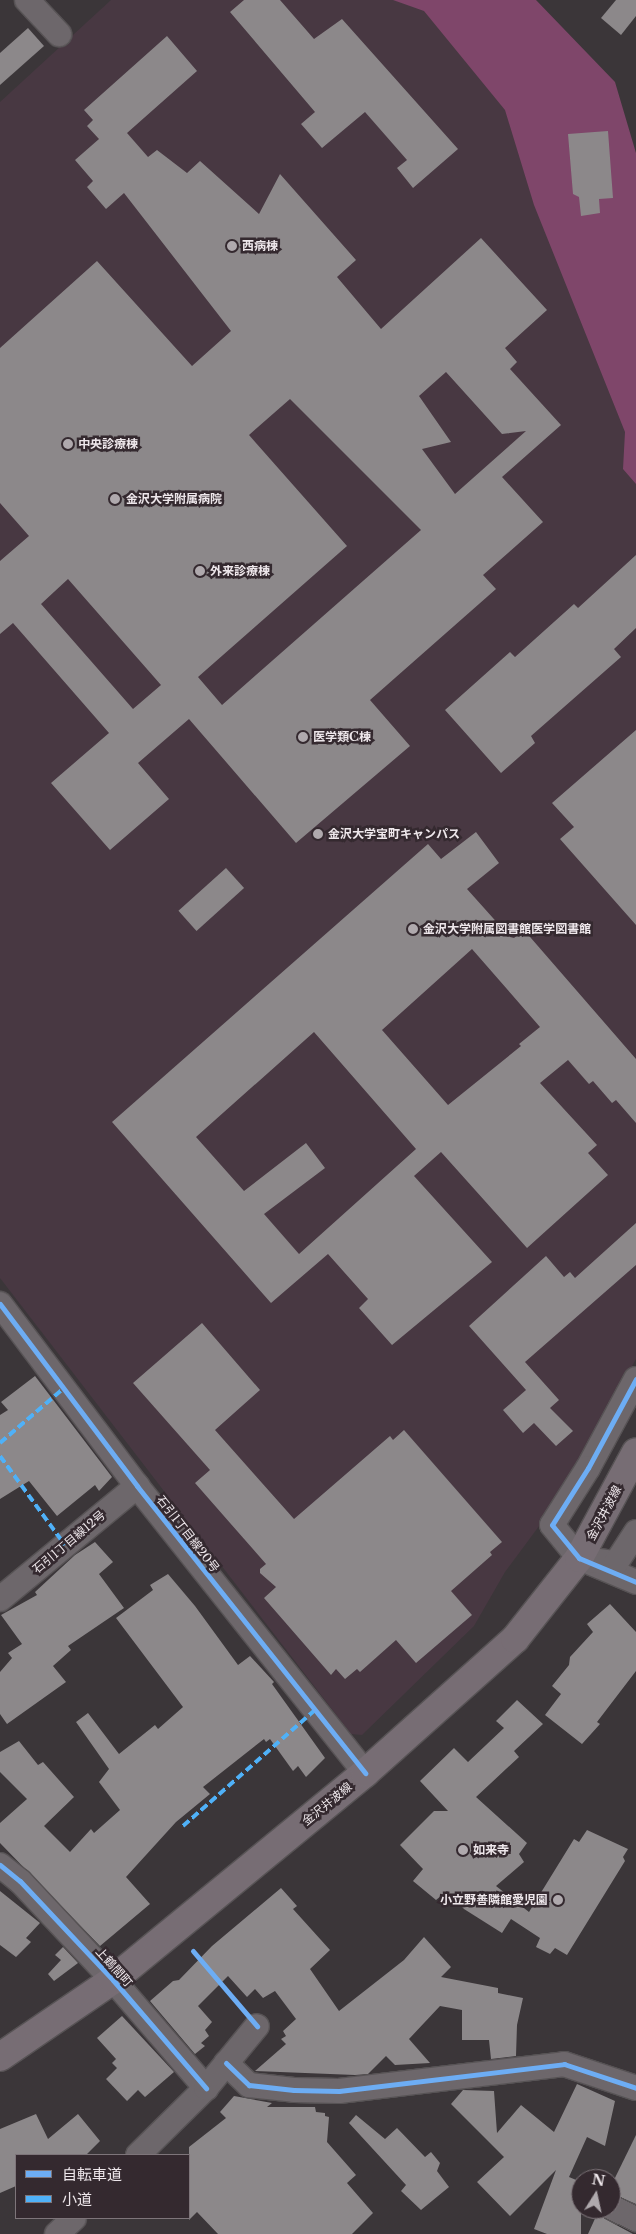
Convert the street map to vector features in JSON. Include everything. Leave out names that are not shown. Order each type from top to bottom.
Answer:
[{"type":"main road","name":"金沢井波線","points":[[0,2058],[113,1980],[365,1773],[515,1639],[579,1558],[636,1452]]},
{"type":"street","points":[[26,0],[59,34]]},
{"type":"street","name":"石引1丁目線20号","points":[[0,1304],[137,1486],[365,1773]]},
{"type":"street","points":[[636,1379],[588,1468],[552,1525],[579,1558],[636,1582]]},
{"type":"street","name":"石引1丁目線12号","points":[[0,1599],[137,1486]]},
{"type":"street","points":[[579,1558],[616,1563],[636,1532]]},
{"type":"street","name":"上鶴間町","points":[[0,1865],[20,1881],[113,1980],[206,2088]]},
{"type":"street","points":[[139,2154],[206,2088],[257,2026]]},
{"type":"street","points":[[226,2063],[249,2085],[294,2090],[339,2091],[564,2064],[636,2088]]},
{"type":"street","points":[[621,2212],[636,2219]]},
{"type":"street","points":[[57,2234],[73,2219]]},
{"type":"shaded area","name":"金沢大学宝町キャンパス","points":[[111,0],[445,0],[532,107],[636,390],[636,1359],[551,1510],[505,1572],[474,1626],[362,1735],[351,1734],[0,1278],[0,102]]},
{"type":"shaded area","points":[[393,0],[536,0],[615,82],[636,153],[636,484],[623,469],[625,432],[534,205],[505,110],[424,11]]},
{"type":"building","points":[[244,0],[280,0],[314,39],[342,19],[458,149],[413,188],[397,168],[407,160],[365,112],[322,148],[301,124],[315,112],[230,12]]},
{"type":"building","points":[[616,0],[636,0],[636,16],[621,35],[601,18]]},
{"type":"building","points":[[28,28],[44,46],[0,85],[0,53]]},
{"type":"building","points":[[167,36],[197,71],[127,133],[148,157],[157,150],[187,173],[200,161],[259,214],[280,174],[356,260],[337,277],[381,329],[481,238],[547,310],[505,348],[517,362],[510,369],[561,425],[502,477],[543,522],[483,575],[496,589],[370,700],[410,746],[296,843],[189,719],[138,763],[169,799],[110,850],[51,783],[109,733],[13,623],[0,634],[0,561],[29,536],[0,503],[0,348],[97,261],[192,366],[231,331],[124,193],[106,209],[87,187],[93,181],[75,160],[99,139],[87,126],[93,120],[84,110]],"holes":[[[446,372],[502,434],[526,431],[455,494],[422,449],[451,442],[419,396]],[[290,399],[421,530],[222,705],[198,677],[347,546],[249,435]],[[68,579],[161,685],[133,709],[41,604]]]},
{"type":"building","points":[[608,131],[613,198],[599,199],[600,213],[581,216],[579,197],[573,194],[568,134]]},
{"type":"building","points":[[636,555],[636,628],[614,649],[621,657],[531,736],[535,743],[501,773],[445,710],[510,652],[515,657],[574,604],[578,608]]},
{"type":"building","points":[[636,730],[636,925],[560,839],[574,827],[552,803]]},
{"type":"building","points":[[476,832],[499,863],[467,889],[510,937],[514,938],[524,930],[636,1059],[636,1123],[616,1100],[612,1103],[593,1081],[589,1084],[568,1060],[540,1083],[597,1145],[588,1153],[608,1175],[527,1248],[441,1152],[414,1176],[492,1262],[392,1345],[359,1308],[368,1299],[328,1254],[271,1303],[112,1122],[428,844],[441,859]],"holes":[[[472,949],[540,1027],[519,1044],[521,1046],[448,1105],[382,1030]],[[314,1032],[416,1149],[299,1254],[264,1214],[325,1168],[306,1143],[244,1191],[196,1137]]]},
{"type":"building","points":[[226,868],[244,888],[197,931],[178,911]]},
{"type":"building","points":[[636,1223],[636,1265],[525,1362],[559,1400],[550,1408],[573,1431],[556,1446],[534,1423],[523,1433],[503,1410],[526,1390],[469,1326],[546,1256],[564,1277],[570,1272],[575,1278]]},
{"type":"building","points":[[202,1323],[260,1390],[215,1430],[294,1519],[390,1436],[393,1440],[404,1430],[502,1542],[490,1552],[492,1555],[451,1591],[472,1615],[416,1663],[396,1640],[360,1672],[357,1669],[345,1679],[336,1669],[331,1675],[264,1598],[276,1587],[260,1573],[260,1569],[266,1564],[195,1483],[210,1470],[133,1383]]},
{"type":"building","points":[[35,1376],[112,1477],[99,1491],[95,1485],[57,1516],[29,1481],[0,1499],[0,1415],[8,1410],[1,1402]]},
{"type":"building","points":[[95,1542],[113,1562],[99,1574],[124,1608],[68,1646],[71,1650],[53,1666],[66,1682],[7,1724],[0,1714],[0,1672],[12,1658],[8,1653],[22,1644],[1,1615],[37,1595],[35,1592],[75,1555]]},
{"type":"building","points":[[168,1574],[195,1606],[238,1665],[250,1656],[274,1682],[272,1684],[325,1758],[306,1777],[298,1766],[293,1771],[270,1739],[266,1742],[264,1739],[203,1787],[210,1794],[176,1822],[126,1877],[150,1904],[100,1946],[0,1843],[0,1823],[27,1799],[0,1772],[0,1752],[19,1741],[38,1765],[43,1762],[74,1797],[44,1826],[70,1852],[91,1829],[94,1833],[120,1810],[99,1782],[109,1769],[76,1722],[88,1713],[119,1754],[155,1725],[158,1729],[183,1707],[116,1618],[153,1590],[150,1585]]},
{"type":"building","points":[[610,1604],[636,1632],[636,1671],[597,1722],[600,1724],[582,1744],[545,1715],[561,1694],[552,1686],[569,1665],[570,1657],[593,1632],[587,1624]]},
{"type":"building","points":[[517,1700],[543,1724],[514,1751],[519,1757],[476,1797],[527,1843],[519,1854],[524,1862],[496,1886],[529,1912],[574,1839],[579,1842],[587,1830],[628,1849],[623,1857],[625,1861],[567,1955],[555,1948],[550,1954],[536,1947],[540,1938],[511,1919],[502,1933],[464,1909],[447,1891],[436,1900],[413,1881],[423,1869],[400,1845],[434,1811],[448,1811],[420,1781],[454,1748],[468,1762],[504,1728],[496,1721]]},
{"type":"building","points":[[281,1888],[297,1906],[293,1909],[330,1950],[310,1969],[339,2011],[404,1960],[424,1937],[451,1967],[441,1977],[498,1988],[498,1993],[523,1998],[517,2025],[516,2056],[491,2059],[489,2040],[462,2040],[462,2010],[440,2006],[409,2039],[430,2063],[395,2065],[386,2056],[368,2074],[255,2071],[286,2044],[281,2039],[286,2036],[283,2031],[296,2019],[275,1991],[263,1998],[255,1989],[247,1997],[228,1976],[198,2006],[212,2022],[205,2030],[209,2036],[201,2043],[205,2046],[195,2054],[150,2001],[173,1981],[179,1980],[212,1946]]},
{"type":"building","points":[[0,1891],[40,1923],[26,1938],[31,1942],[16,1957],[0,1945]]},
{"type":"building","points":[[63,1947],[78,1963],[54,1981],[48,1974],[61,1960],[55,1955]]},
{"type":"building","points":[[122,2016],[174,2072],[145,2097],[138,2090],[127,2101],[106,2079],[117,2068],[112,2063],[116,2059],[97,2038]]},
{"type":"building","points":[[577,2084],[615,2101],[605,2146],[587,2137],[571,2169],[569,2177],[571,2178],[571,2219],[581,2219],[581,2234],[547,2234],[534,2229],[556,2170],[510,2216],[477,2182],[504,2157],[451,2104],[463,2090],[494,2091],[497,2133],[521,2105],[554,2132]]},
{"type":"building","points":[[234,2096],[272,2103],[267,2107],[315,2107],[316,2112],[325,2113],[325,2116],[329,2117],[327,2142],[356,2175],[347,2183],[373,2213],[352,2234],[218,2234],[197,2212],[190,2219],[189,2147],[226,2118],[220,2112]]},
{"type":"building","points":[[36,2114],[48,2139],[78,2114],[100,2141],[87,2154],[15,2154],[15,2186],[0,2193],[0,2129]]},
{"type":"building","points":[[356,2115],[385,2139],[397,2128],[425,2157],[431,2152],[440,2163],[437,2171],[449,2187],[421,2210],[401,2191],[406,2185],[349,2123]]},
{"type":"building","points":[[636,2135],[636,2204],[621,2197],[621,2169],[619,2169]]},
{"type":"building","points":[[595,2219],[605,2219],[633,2234],[588,2234]]},
{"type":"marked path","points":[[0,1443],[64,1388]]},
{"type":"marked path","points":[[0,1456],[65,1545]]},
{"type":"marked path","points":[[183,1826],[315,1710]]},
{"type":"cycle path","points":[[0,1304],[137,1486],[365,1773]]},
{"type":"cycle path","points":[[636,1379],[588,1468],[552,1525],[579,1558],[636,1582]]},
{"type":"cycle path","points":[[0,1865],[20,1881],[113,1980],[206,2088]]},
{"type":"cycle path","points":[[193,1951],[257,2026]]},
{"type":"cycle path","points":[[226,2063],[249,2085],[294,2090],[339,2091],[564,2064],[636,2088]]},
{"type":"place","name":"西病棟","points":[[232,246]]},
{"type":"place","name":"中央診療棟","points":[[68,444]]},
{"type":"place","name":"金沢大学附属病院","points":[[115,499]]},
{"type":"place","name":"外来診療棟","points":[[200,571]]},
{"type":"place","name":"医学類C棟","points":[[303,737]]},
{"type":"place","name":"金沢大学宝町キャンパス","points":[[318,834]]},
{"type":"place","name":"金沢大学附属図書館医学図書館","points":[[413,929]]},
{"type":"place","name":"如来寺","points":[[463,1850]]},
{"type":"place","name":"小立野善隣館愛児園","points":[[558,1900]]}]
